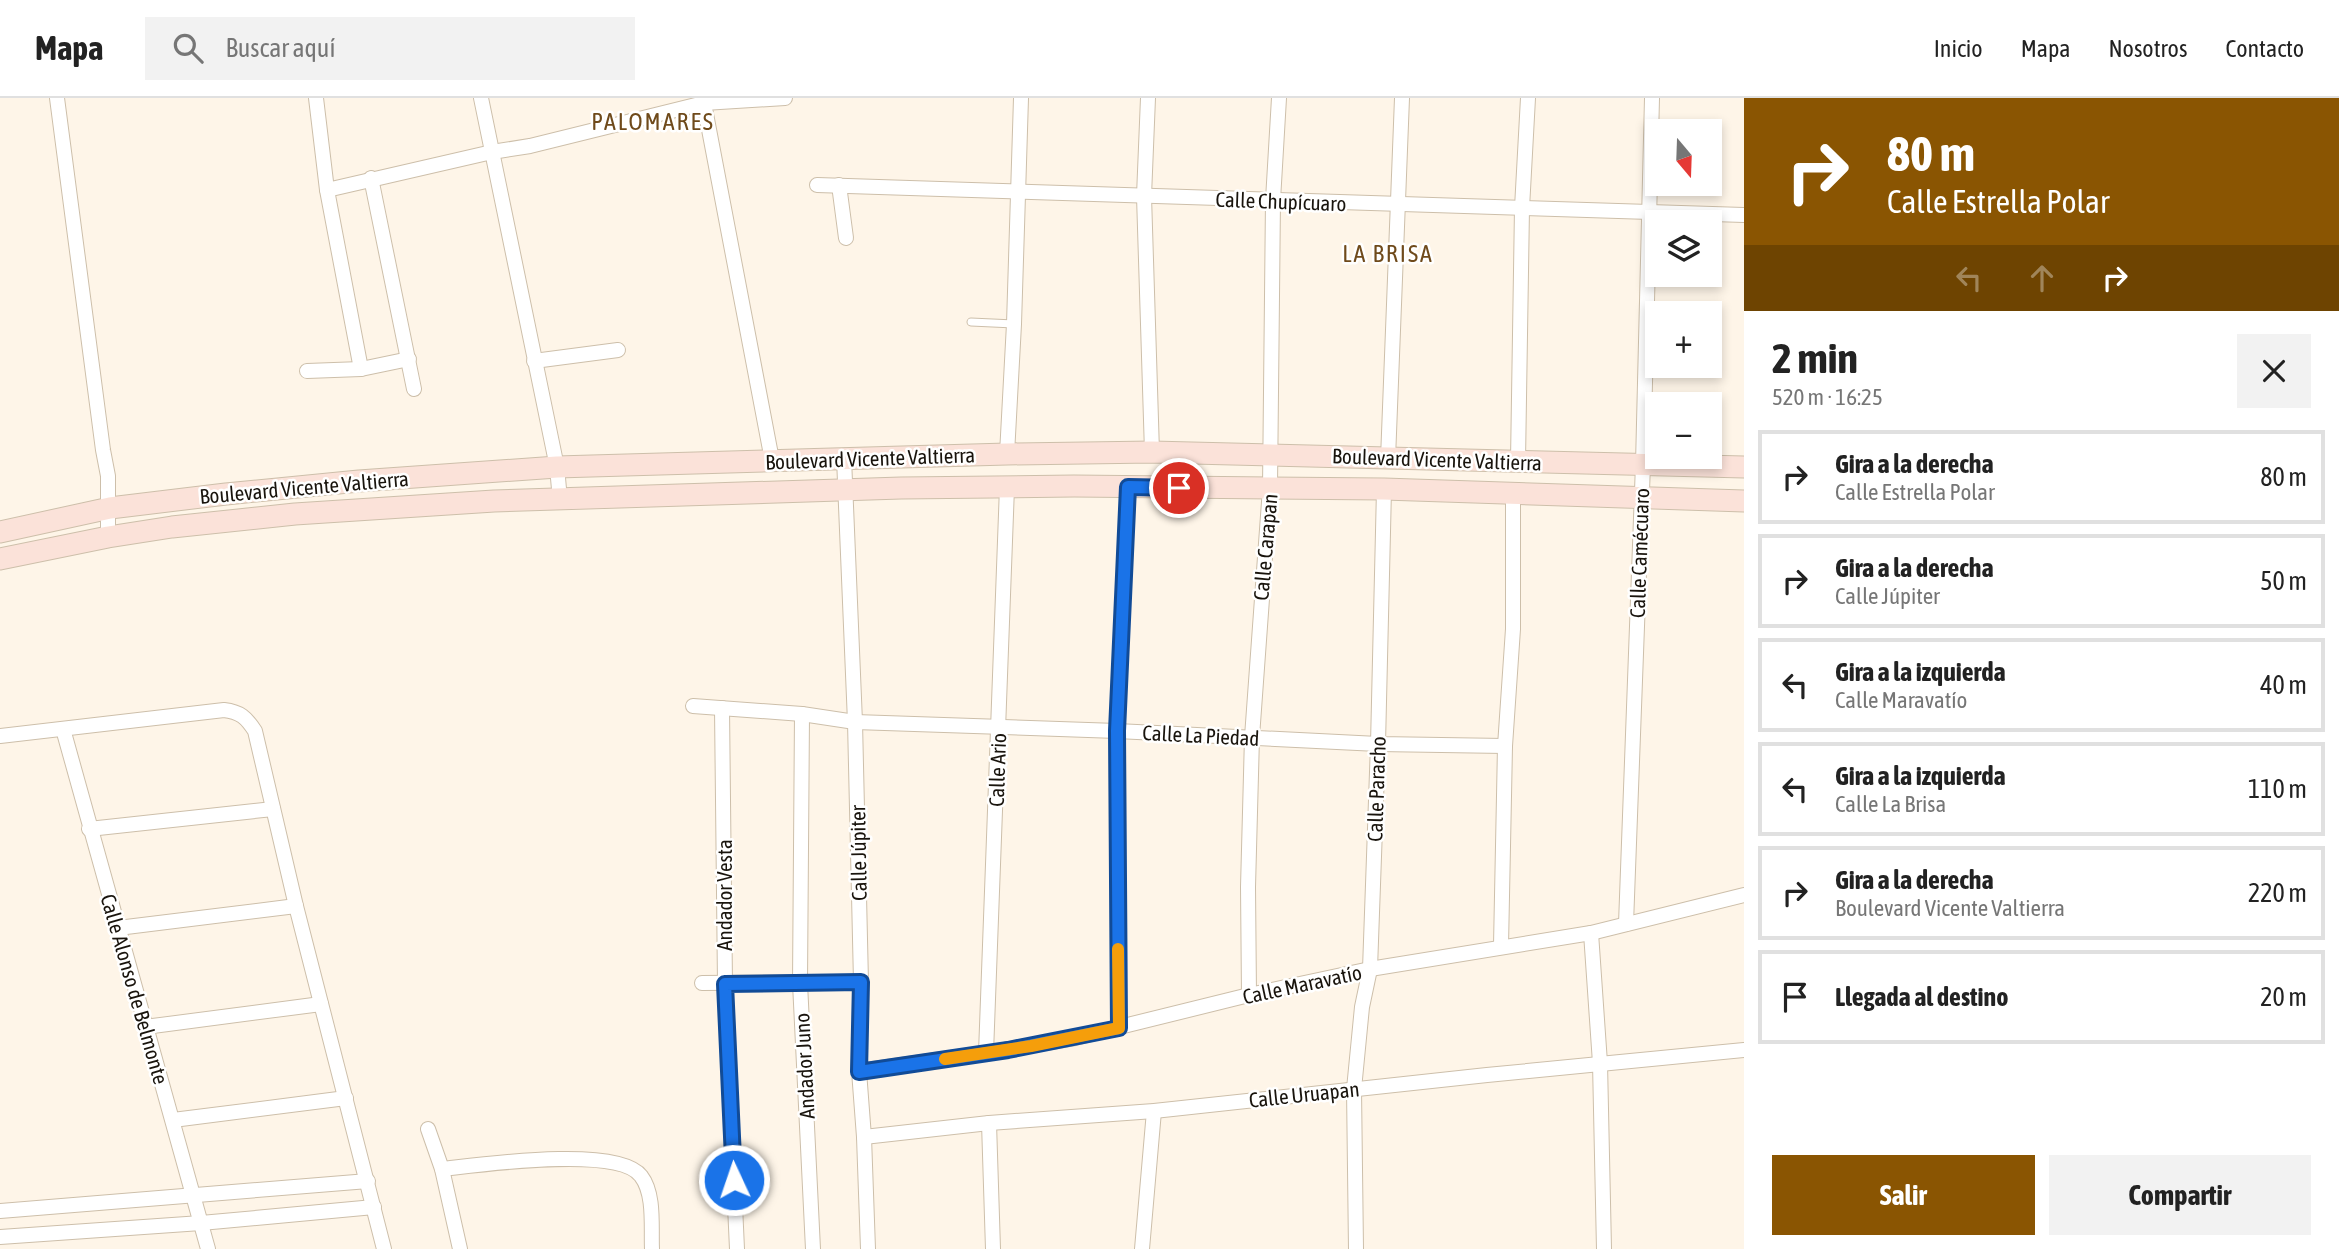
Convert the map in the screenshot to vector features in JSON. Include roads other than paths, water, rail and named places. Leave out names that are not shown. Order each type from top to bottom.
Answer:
[{"type":"main road","name":"Boulevard Vicente Valtierra","points":[[0,532],[110,508],[359,481],[557,467],[1152,452],[1744,467]]},
{"type":"main road","name":"Boulevard Vicente Valtierra","points":[[0,559],[108,537],[295,514],[494,501],[1007,487],[1128,487],[1384,489],[1744,501]]},
{"type":"street","points":[[57,98],[108,476],[108,537]]},
{"type":"street","points":[[316,98],[327,190],[362,369]]},
{"type":"street","points":[[481,98],[557,467],[560,500]]},
{"type":"street","points":[[327,190],[371,178],[530,146],[704,100],[785,98]]},
{"type":"street","points":[[1007,454],[1021,98]]},
{"type":"street","points":[[1148,98],[1144,196],[1152,452]]},
{"type":"street","name":"Calle Carapan","points":[[1250,995],[1248,887],[1252,737],[1270,488],[1273,200],[1279,98]]},
{"type":"street","points":[[1388,459],[1402,98]]},
{"type":"street","points":[[1518,461],[1522,208],[1528,98]]},
{"type":"street","name":"Calle Camécuaro","points":[[1647,210],[1652,98]]},
{"type":"street","points":[[704,100],[772,460]]},
{"type":"street","points":[[371,178],[414,388]]},
{"type":"street","name":"Calle Chupícuaro","points":[[817,185],[1645,212]]},
{"type":"street","points":[[839,185],[846,238]]},
{"type":"street","name":"Calle Chupícuaro","points":[[1722,214],[1744,215]]},
{"type":"street","name":"Calle Camécuaro","points":[[1626,924],[1643,464],[1646,287]]},
{"type":"street","points":[[534,361],[618,350]]},
{"type":"street","points":[[307,371],[362,369],[409,359]]},
{"type":"street","name":"Calle Júpiter","points":[[844,458],[855,722],[861,982],[859,1072],[868,1249]]},
{"type":"street","name":"Calle Ario","points":[[986,1054],[1007,487]]},
{"type":"street","points":[[1119,1028],[1117,731],[1128,487]]},
{"type":"street","name":"Calle Paracho","points":[[1356,1249],[1354,1089],[1362,1007],[1370,969],[1384,489]]},
{"type":"street","points":[[1501,946],[1505,746],[1513,629],[1513,494]]},
{"type":"street","name":"Calle La Piedad","points":[[694,706],[802,714],[855,722],[1378,744],[1505,746]]},
{"type":"street","name":"Andador Vesta","points":[[723,708],[725,984],[737,1249]]},
{"type":"street","points":[[0,736],[224,710],[239,712],[247,719],[255,731],[296,906],[384,1249]]},
{"type":"street","name":"Andador Juno","points":[[802,714],[800,983],[813,1249]]},
{"type":"street","name":"Calle Alonso de Belmonte","points":[[62,729],[208,1249]]},
{"type":"street","points":[[89,830],[273,809]]},
{"type":"street","name":"Calle Maravatío","points":[[859,1072],[986,1054],[1119,1028],[1250,995],[1370,969],[1591,933],[1744,895]]},
{"type":"street","points":[[118,928],[296,906]]},
{"type":"street","points":[[1591,933],[1600,1063],[1604,1249]]},
{"type":"street","points":[[702,983],[861,982]]},
{"type":"street","points":[[145,1027],[321,1004]]},
{"type":"street","name":"Calle Uruapan","points":[[864,1137],[989,1123],[1154,1111],[1744,1050]]},
{"type":"street","points":[[173,1120],[346,1098]]},
{"type":"street","points":[[1142,1249],[1154,1111]]},
{"type":"street","points":[[989,1123],[993,1249]]},
{"type":"street","points":[[428,1129],[442,1169],[460,1249]]},
{"type":"street","points":[[442,1169],[564,1159],[607,1161],[633,1168],[640,1173],[648,1191],[652,1249]]},
{"type":"street","points":[[0,1211],[368,1181]]},
{"type":"street","points":[[0,1237],[201,1223],[374,1207]]},
{"type":"lane","points":[[971,322],[1014,324]]},
{"type":"district","name":"PALOMARES","points":[[653,121]]},
{"type":"district","name":"LA BRISA","points":[[1388,253]]}]
